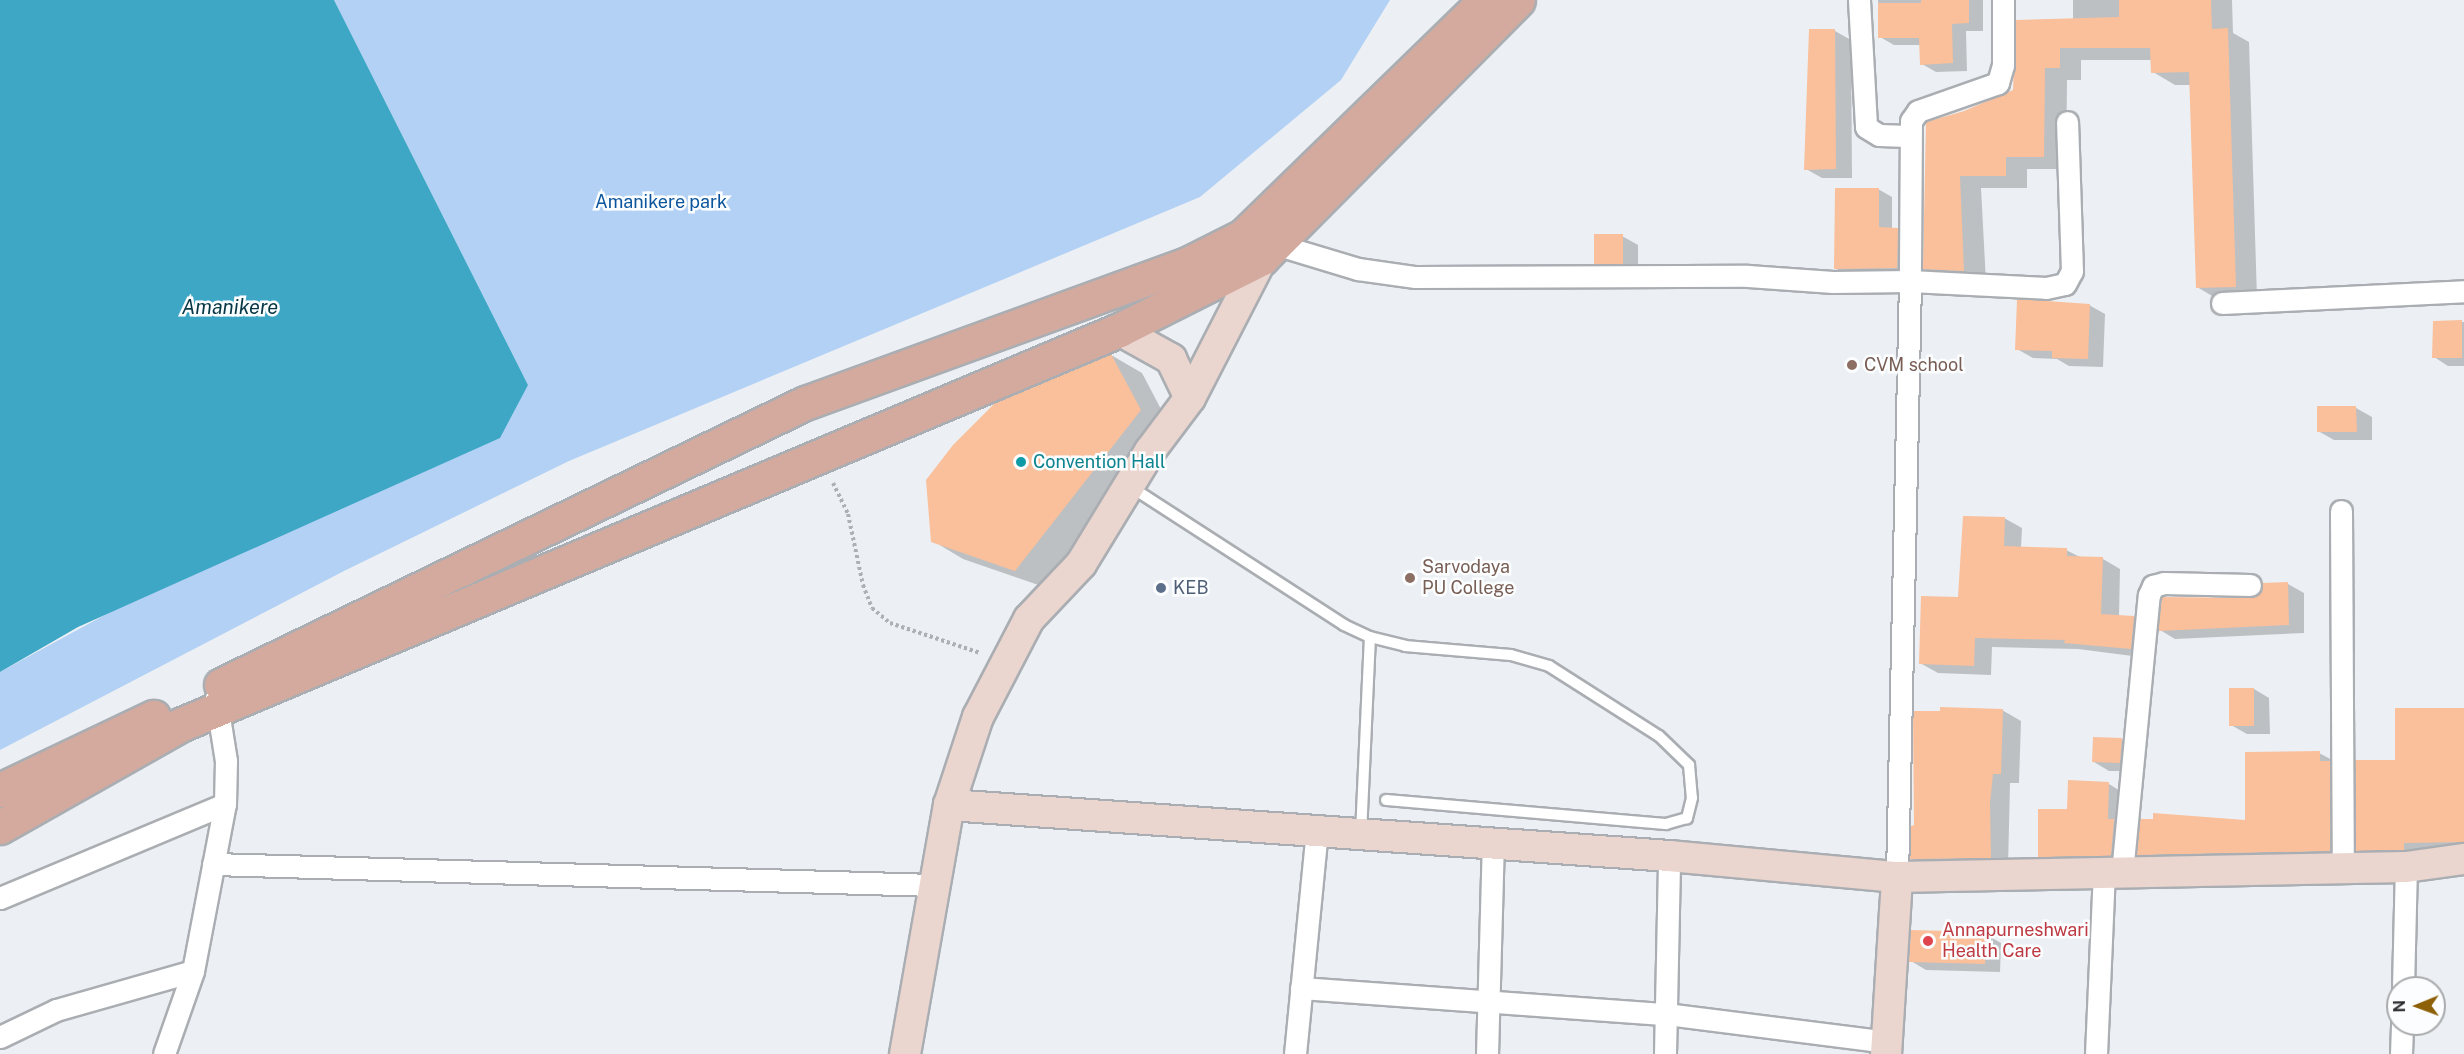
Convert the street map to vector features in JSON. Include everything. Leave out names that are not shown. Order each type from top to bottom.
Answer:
[{"type":"main road","points":[[905,1054],[949,805],[978,717],[1029,619],[1081,564],[1150,451],[1190,398],[1265,241],[1486,0]]},
{"type":"main road","points":[[0,790],[217,698],[821,456],[1119,330],[1265,241],[1518,0]]},
{"type":"main road","points":[[0,827],[180,725],[217,698],[806,404],[1185,265],[1243,236],[1265,241]]},
{"type":"main road","points":[[1119,330],[1171,359],[1190,398]]},
{"type":"main road","points":[[949,805],[1669,856],[1898,877],[2406,867],[2464,859]]},
{"type":"main road","points":[[1886,1048],[1898,877]]},
{"type":"street","points":[[1859,0],[1866,127],[1879,135],[1908,136]]},
{"type":"street","points":[[1898,877],[1910,281],[1908,136],[1911,121],[1918,111],[1998,83],[2004,65],[2003,0]]},
{"type":"street","points":[[1265,241],[1358,269],[1415,277],[1748,276],[1833,282],[1910,281],[2046,288],[2065,284],[2072,271],[2067,122]]},
{"type":"street","points":[[2222,303],[2464,291]]},
{"type":"street","points":[[2341,512],[2343,868]]},
{"type":"street","points":[[2096,1054],[2113,873],[2149,595],[2153,586],[2164,583],[2250,585]]},
{"type":"street","points":[[164,1054],[193,971],[225,804],[226,760],[217,698]]},
{"type":"street","points":[[0,898],[225,804]]},
{"type":"street","points":[[1294,1054],[1317,830]]},
{"type":"street","points":[[1487,1054],[1493,845]]},
{"type":"street","points":[[1665,1054],[1669,856]]},
{"type":"street","points":[[213,864],[935,885]]},
{"type":"street","points":[[2403,976],[2406,867]]},
{"type":"street","points":[[0,1037],[56,1010],[193,971]]},
{"type":"street","points":[[1301,988],[1666,1014],[1886,1048]]},
{"type":"street","points":[[2401,1054],[2402,1036]]},
{"type":"lane","points":[[1130,486],[1344,625],[1371,637],[1405,645],[1511,655],[1549,666],[1659,736],[1689,765],[1692,798],[1687,818],[1666,824],[1386,800]]},
{"type":"lane","points":[[1361,834],[1371,637]]},
{"type":"path","points":[[821,456],[848,514],[863,585],[872,608],[890,623],[969,647],[1004,667]]},
{"type":"green space","name":"Amanikere park","points":[[334,0],[1390,0],[1341,80],[1200,197],[569,461],[344,571],[0,750],[0,672],[528,385]]},
{"type":"water","name":"Amanikere","points":[[0,0],[334,0],[528,385],[500,438],[78,627],[0,672]]},
{"type":"building","points":[[1921,0],[1969,0],[1969,23],[1952,24],[1953,63],[1920,65],[1919,38],[1878,38],[1878,3],[1921,3]]},
{"type":"building","points":[[2119,0],[2211,0],[2212,29],[2228,28],[2236,287],[2196,288],[2189,72],[2151,73],[2150,48],[2060,48],[2060,68],[2045,68],[2044,157],[2006,157],[2006,176],[1960,176],[1964,271],[1923,269],[1926,122],[1964,111],[2013,90],[2016,20],[2119,17]]},
{"type":"building","points":[[1809,29],[1835,29],[1836,169],[1804,170]]},
{"type":"building","points":[[1835,188],[1879,188],[1879,227],[1898,228],[1897,268],[1834,269]]},
{"type":"building","points":[[1594,234],[1623,234],[1623,264],[1594,264]]},
{"type":"building","points":[[2017,299],[2090,304],[2088,359],[2052,358],[2052,351],[2015,350]]},
{"type":"building","points":[[2462,320],[2462,358],[2432,358],[2433,321]]},
{"type":"building","name":"Convention Hall","points":[[1111,354],[1141,410],[1015,571],[931,542],[926,480],[953,445],[996,402]]},
{"type":"building","points":[[2317,406],[2356,406],[2357,432],[2317,432]]},
{"type":"building","points":[[1963,516],[2005,517],[2004,546],[2067,548],[2067,556],[2103,557],[2101,614],[2134,616],[2131,649],[2064,643],[2065,640],[1975,638],[1974,666],[1919,664],[1921,596],[1958,597]]},
{"type":"building","points":[[2288,582],[2289,625],[2158,631],[2162,597],[2250,598],[2261,592],[2262,583]]},
{"type":"building","points":[[2229,688],[2254,688],[2254,726],[2229,726]]},
{"type":"building","points":[[1940,707],[2003,709],[2001,774],[1993,774],[1990,803],[1991,858],[1910,859],[1911,826],[1914,825],[1913,711],[1940,711]]},
{"type":"building","points":[[2395,708],[2464,708],[2464,842],[2404,843],[2404,850],[2356,851],[2355,760],[2395,760]]},
{"type":"building","points":[[2093,737],[2122,738],[2120,763],[2092,762]]},
{"type":"building","points":[[2320,751],[2320,761],[2330,761],[2330,851],[2137,855],[2140,819],[2153,819],[2153,813],[2245,820],[2245,752]]},
{"type":"building","points":[[2068,780],[2109,782],[2108,819],[2114,819],[2111,856],[2038,857],[2038,809],[2067,809]]},
{"type":"building","points":[[1911,930],[1986,932],[1985,964],[1909,962]]},
{"type":"place","name":"CVM school","points":[[1852,365]]},
{"type":"place","name":"Convention Hall","points":[[1021,462]]},
{"type":"place","name":"Sarvodaya PU College","points":[[1410,578]]},
{"type":"place","name":"KEB","points":[[1161,588]]},
{"type":"place","name":"Annapurneshwari Health Care","points":[[1928,941]]}]
